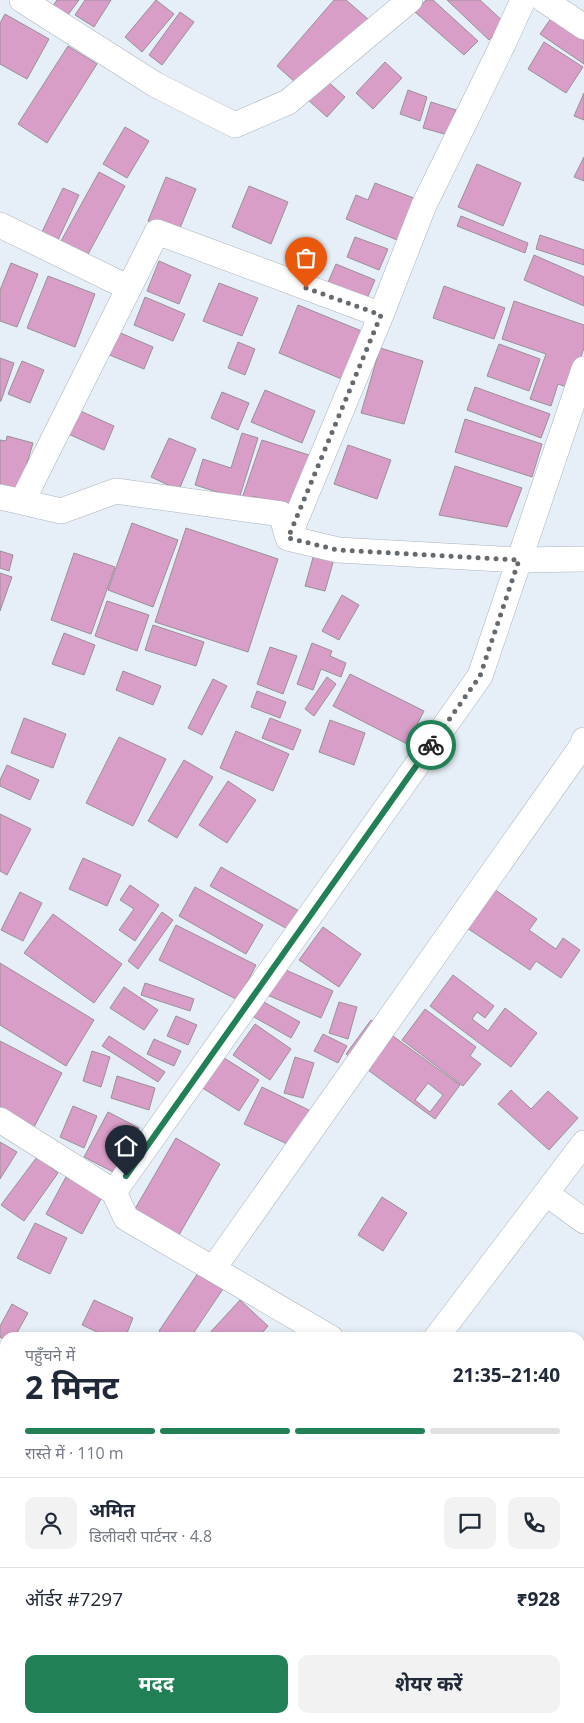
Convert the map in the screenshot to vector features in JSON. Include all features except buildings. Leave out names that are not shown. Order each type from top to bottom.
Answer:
[{"type":"street","points":[[22,0],[156,85],[235,125],[288,102],[410,0]]},
{"type":"street","points":[[288,538],[381,315],[424,206],[523,0]]},
{"type":"street","points":[[544,0],[584,27]]},
{"type":"street","points":[[0,225],[129,288]]},
{"type":"street","points":[[288,538],[281,514],[116,491],[61,511],[11,499],[129,288],[157,232],[381,315]]},
{"type":"street","points":[[114,1192],[480,676],[584,369]]},
{"type":"street","points":[[288,538],[338,550],[519,560],[584,559]]},
{"type":"street","points":[[213,1268],[582,746],[584,740]]},
{"type":"street","points":[[0,1120],[114,1192],[126,1218],[321,1332]]},
{"type":"street","points":[[441,1332],[584,1143]]},
{"type":"street","points":[[547,1194],[584,1221]]},
{"type":"way so far","points":[[306,288],[381,315],[288,538],[338,550],[519,560],[480,676],[431,745]]},
{"type":"route","points":[[126,1176],[431,745]]}]
